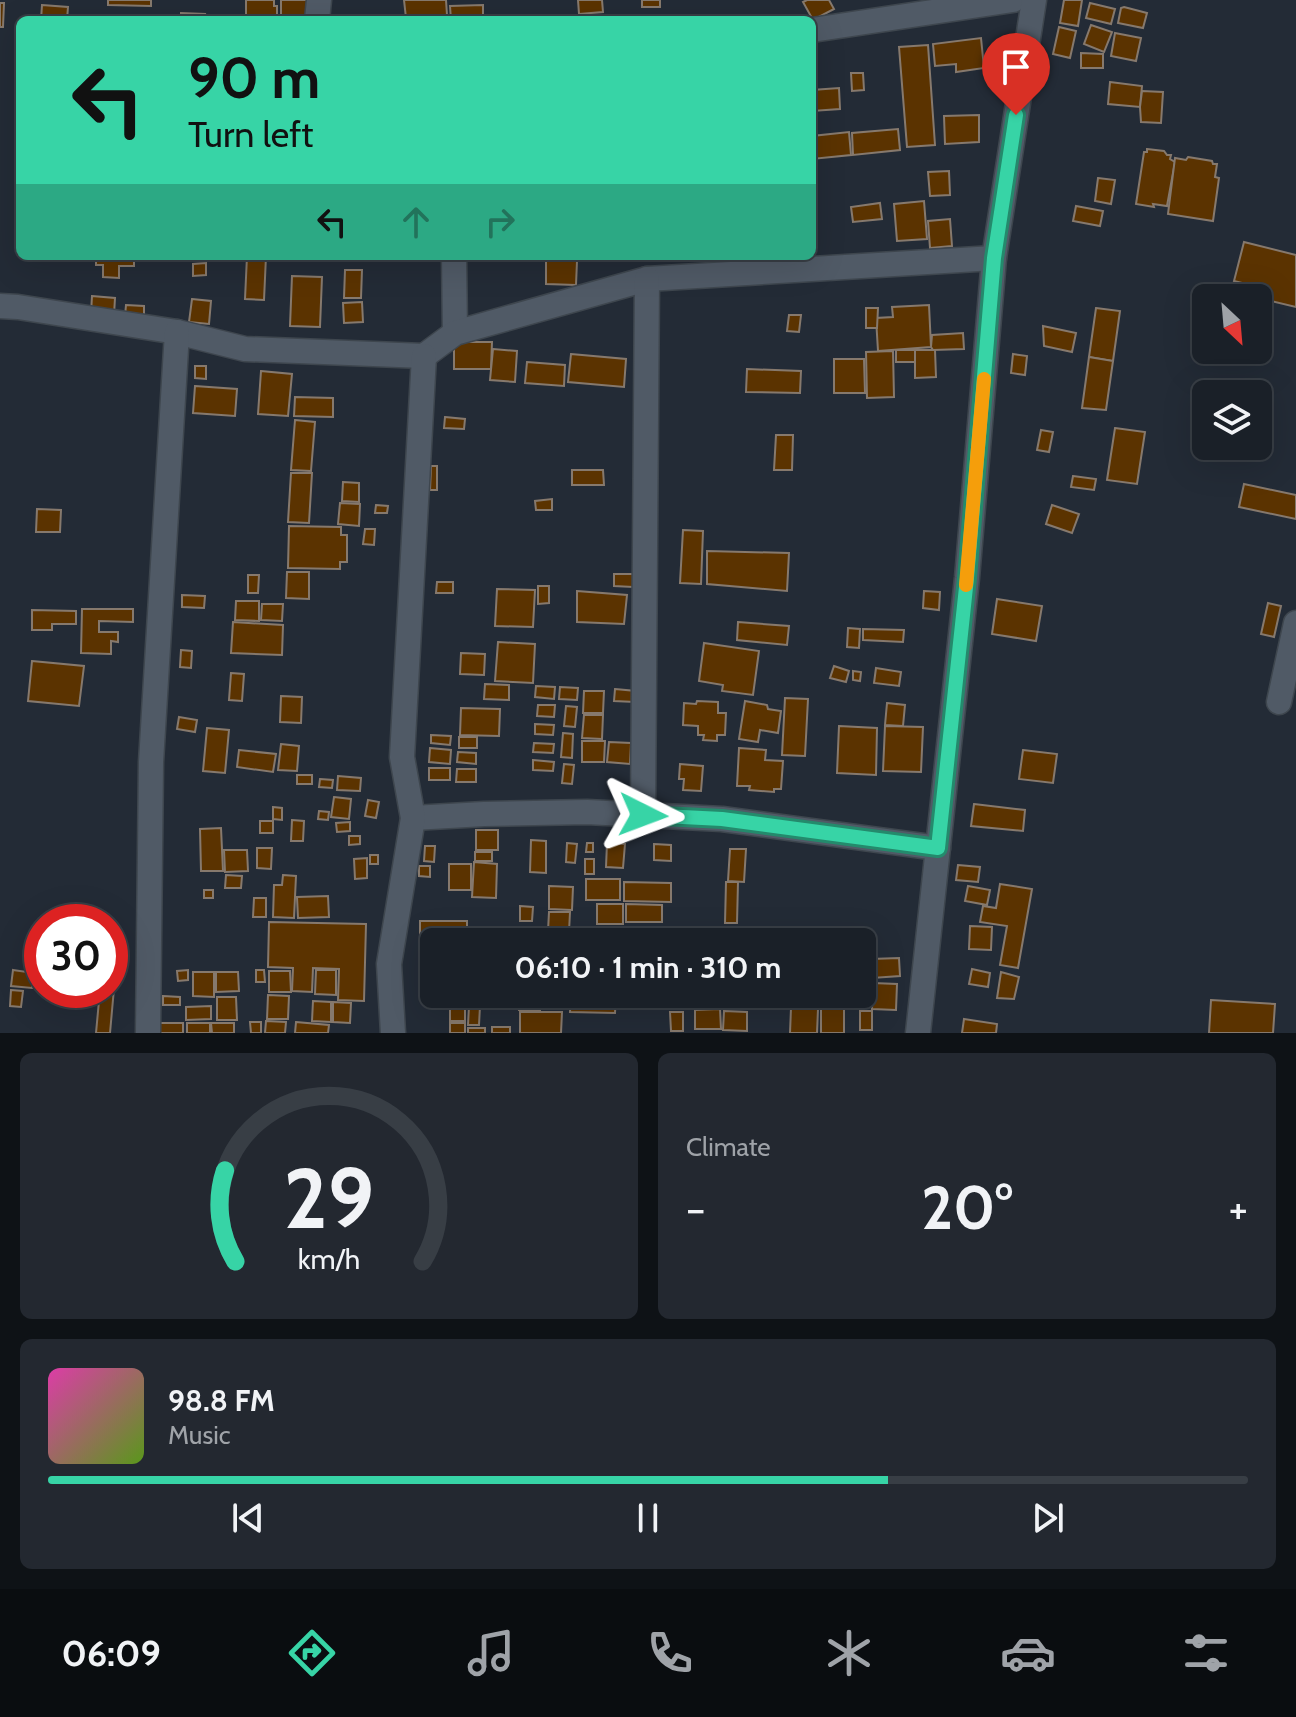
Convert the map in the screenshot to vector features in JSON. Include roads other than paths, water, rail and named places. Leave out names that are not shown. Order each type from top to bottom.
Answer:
[{"type":"street","points":[[816,29],[1013,0]]},
{"type":"street","points":[[918,1033],[967,578],[994,258],[1034,0]]},
{"type":"street","points":[[0,306],[177,332],[245,349],[424,356],[455,333],[647,279],[994,258]]},
{"type":"street","points":[[454,260],[455,333]]},
{"type":"street","points":[[643,815],[647,279]]},
{"type":"street","points":[[148,1033],[151,762],[177,332]]},
{"type":"street","points":[[393,1033],[389,964],[413,818],[402,757],[424,356]]},
{"type":"street","points":[[1279,702],[1296,623]]},
{"type":"street","points":[[413,818],[587,812],[722,819],[938,848]]}]
